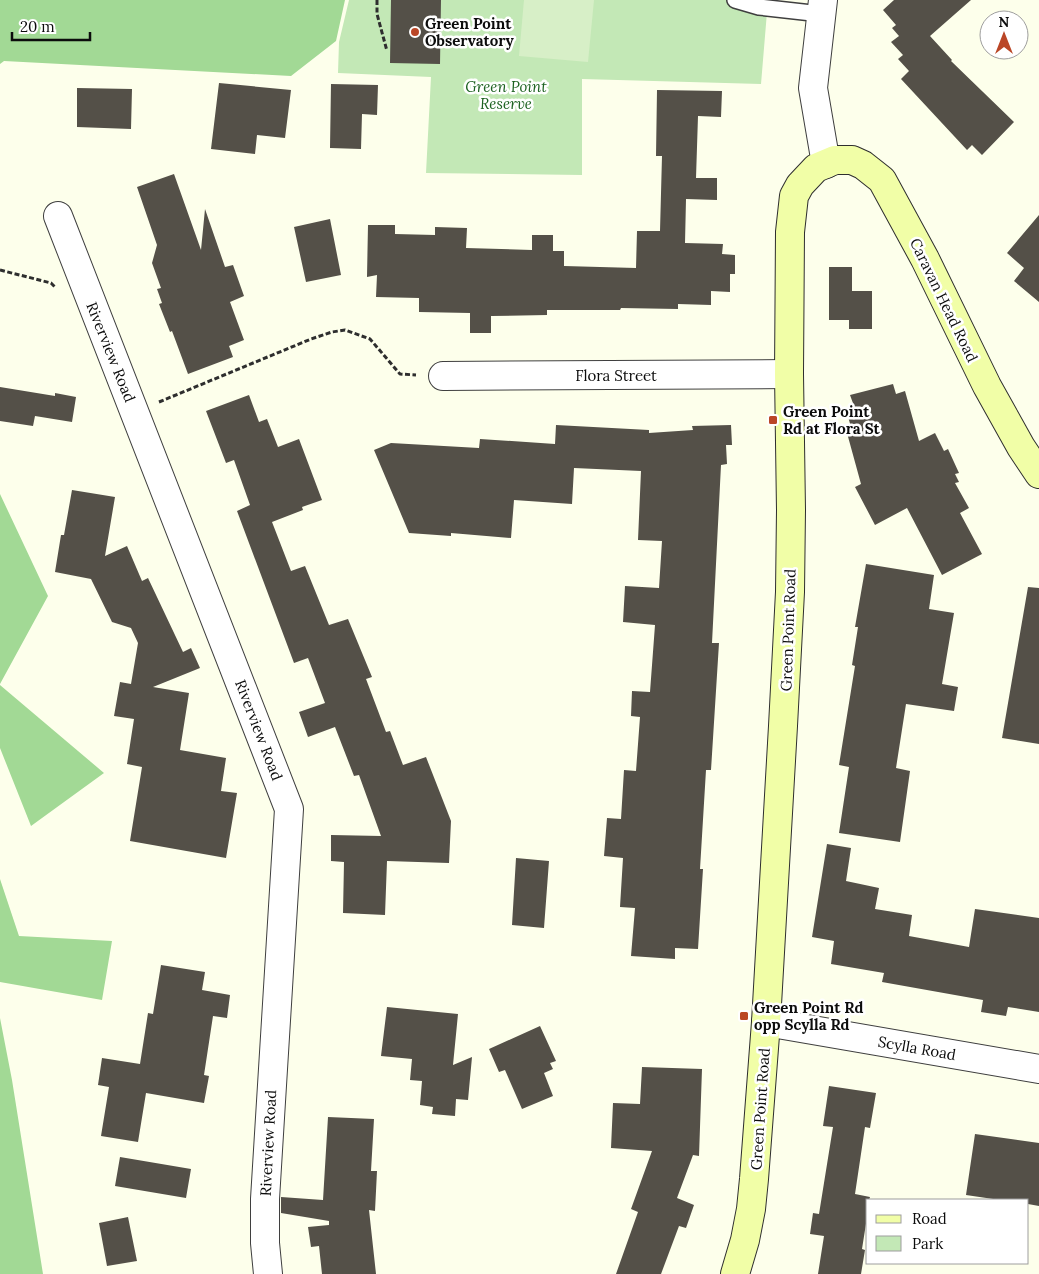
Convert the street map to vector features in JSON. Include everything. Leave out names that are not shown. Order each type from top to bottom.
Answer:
[{"type":"street","points":[[822,7],[813,88],[826,164]]},
{"type":"street","name":"Caravan Head Road","points":[[826,164],[835,160],[852,160],[863,164],[882,180],[925,260],[987,386],[1021,447],[1039,474]]},
{"type":"street","name":"Green Point Road","points":[[735,1274],[745,1240],[751,1209],[766,1022],[790,592],[788,257],[792,207],[794,196],[800,185],[816,168],[826,164]]},
{"type":"street","name":"Riverview Road","points":[[58,216],[136,412],[289,809],[265,1198],[265,1243],[268,1274]]},
{"type":"street","name":"Flora Street","points":[[443,376],[789,374]]},
{"type":"street","name":"Scylla Road","points":[[766,1022],[1039,1069]]},
{"type":"lane","points":[[735,0],[759,8],[822,7]]},
{"type":"path","points":[[377,0],[377,14],[387,51]]},
{"type":"path","points":[[0,270],[51,283],[60,290]]},
{"type":"path","points":[[136,412],[311,339],[345,330],[370,339],[400,374],[443,376]]},
{"type":"green space","points":[[0,0],[345,0],[336,41],[291,76],[4,61],[0,64]]},
{"type":"green space","name":"Green Point Reserve","points":[[349,0],[768,0],[761,84],[582,79],[582,175],[426,173],[431,77],[338,73],[339,42]]},
{"type":"green space","points":[[524,0],[594,0],[588,62],[519,56]]},
{"type":"green space","points":[[0,494],[48,596],[0,684]]},
{"type":"green space","points":[[0,685],[104,773],[31,826],[0,748]]},
{"type":"green space","points":[[0,879],[19,936],[112,941],[102,1000],[0,982]]},
{"type":"green space","points":[[0,1018],[12,1080],[43,1274],[0,1274]]},
{"type":"building","name":"Green Point Observatory","points":[[391,0],[441,0],[440,64],[390,63]]},
{"type":"building","points":[[894,0],[971,0],[930,36],[951,61],[1014,122],[982,155],[972,145],[967,150],[901,79],[909,71],[898,59],[903,55],[891,42],[899,36],[892,28],[896,25],[883,10]]},
{"type":"building","points":[[219,83],[291,90],[285,138],[257,135],[255,154],[211,149]]},
{"type":"building","points":[[331,84],[378,85],[377,115],[362,114],[361,149],[330,148]]},
{"type":"building","points":[[77,88],[132,89],[131,129],[77,127]]},
{"type":"building","points":[[657,90],[722,91],[721,117],[698,116],[696,178],[717,178],[717,200],[686,199],[685,243],[723,244],[722,254],[735,255],[735,274],[730,274],[730,292],[711,291],[711,305],[678,304],[678,309],[547,310],[547,315],[491,316],[491,333],[470,333],[470,313],[419,312],[419,298],[376,297],[377,275],[367,277],[368,225],[395,225],[395,234],[435,235],[435,227],[467,228],[466,248],[532,250],[532,235],[553,235],[553,251],[564,251],[564,266],[636,268],[637,231],[660,231],[662,156],[656,156]]},
{"type":"building","points":[[174,174],[201,250],[205,209],[225,267],[233,265],[244,296],[230,302],[244,340],[229,346],[233,357],[188,374],[172,331],[170,332],[159,304],[162,303],[157,289],[161,288],[152,263],[157,245],[137,187]]},
{"type":"building","points":[[1039,215],[1039,302],[1014,281],[1024,268],[1007,253]]},
{"type":"building","points":[[330,219],[341,275],[306,282],[294,227]]},
{"type":"building","points":[[829,267],[852,267],[852,291],[872,291],[872,329],[849,329],[849,320],[829,320]]},
{"type":"building","points":[[893,384],[896,394],[905,391],[919,441],[935,433],[944,451],[948,449],[959,473],[955,474],[959,482],[955,483],[969,508],[960,513],[982,554],[942,575],[907,508],[875,525],[855,487],[861,484],[847,433],[852,431],[846,409],[854,406],[850,395]]},
{"type":"building","points":[[0,387],[55,396],[55,393],[76,397],[72,422],[35,416],[33,426],[0,421]]},
{"type":"building","points":[[249,395],[259,422],[267,419],[278,447],[299,439],[322,500],[302,507],[303,510],[272,522],[291,571],[305,566],[329,625],[348,619],[372,677],[366,679],[386,732],[390,731],[403,765],[426,757],[451,821],[449,863],[387,861],[385,915],[343,913],[344,862],[331,861],[331,835],[381,836],[359,775],[354,776],[335,727],[308,737],[299,712],[325,703],[308,658],[294,663],[237,511],[250,505],[234,460],[226,463],[206,411]]},
{"type":"building","points":[[556,425],[649,430],[649,433],[693,430],[692,426],[731,425],[732,445],[726,445],[727,464],[721,465],[712,643],[719,643],[711,770],[706,770],[700,869],[703,869],[698,949],[675,948],[675,959],[631,956],[635,908],[620,907],[623,858],[604,856],[607,818],[621,819],[624,770],[636,771],[640,717],[631,716],[632,691],[650,692],[655,625],[623,622],[625,586],[659,588],[662,541],[638,540],[641,471],[574,468],[572,504],[514,500],[511,538],[451,533],[451,536],[409,533],[374,450],[391,443],[479,448],[480,439],[555,444]]},
{"type":"building","points":[[72,490],[115,497],[105,556],[127,546],[142,581],[148,578],[183,652],[191,648],[200,668],[153,687],[189,693],[180,750],[226,758],[221,791],[237,793],[226,858],[130,841],[142,767],[127,764],[134,719],[114,716],[120,682],[131,684],[138,643],[131,628],[112,622],[91,579],[55,572],[61,535],[64,535]]},
{"type":"building","points":[[866,564],[934,575],[929,609],[954,613],[942,684],[958,687],[954,711],[906,704],[896,768],[910,771],[900,842],[839,833],[849,767],[839,765],[855,666],[852,665],[858,627],[855,627]]},
{"type":"building","points":[[1028,587],[1039,588],[1039,744],[1002,738]]},
{"type":"building","points":[[827,844],[851,848],[846,881],[879,888],[875,909],[912,915],[909,936],[969,947],[975,909],[1039,918],[1039,1012],[1008,1007],[1006,1016],[981,1012],[983,1000],[882,982],[884,973],[831,964],[834,941],[812,937]]},
{"type":"building","points":[[516,858],[549,861],[544,928],[512,925]]},
{"type":"building","points":[[161,965],[205,972],[202,990],[230,995],[227,1018],[213,1016],[204,1075],[209,1076],[204,1103],[146,1093],[138,1142],[101,1136],[109,1087],[98,1085],[102,1058],[140,1064],[148,1013],[153,1014]]},
{"type":"building","points":[[387,1007],[458,1014],[453,1065],[472,1057],[468,1100],[456,1099],[455,1116],[432,1114],[433,1107],[420,1105],[422,1081],[410,1080],[412,1059],[381,1056]]},
{"type":"building","points":[[540,1026],[556,1061],[550,1063],[553,1069],[544,1073],[553,1096],[522,1109],[505,1070],[499,1072],[489,1049]]},
{"type":"building","points":[[642,1067],[702,1069],[699,1156],[693,1155],[677,1198],[694,1205],[686,1228],[679,1226],[661,1274],[616,1274],[638,1212],[631,1209],[652,1151],[611,1148],[613,1103],[640,1104]]},
{"type":"building","points":[[829,1086],[876,1093],[870,1128],[865,1127],[855,1194],[870,1197],[866,1199],[866,1224],[862,1249],[865,1250],[861,1274],[818,1274],[824,1236],[810,1234],[813,1213],[819,1214],[833,1127],[823,1126]]},
{"type":"building","points":[[328,1117],[374,1119],[371,1171],[377,1171],[375,1211],[369,1210],[376,1274],[322,1274],[319,1246],[311,1247],[308,1227],[329,1225],[329,1221],[281,1213],[281,1197],[323,1200]]},
{"type":"building","points":[[975,1134],[1039,1143],[1039,1206],[1029,1204],[1029,1199],[993,1199],[966,1195]]},
{"type":"building","points":[[120,1157],[191,1169],[186,1198],[115,1186]]},
{"type":"building","points":[[128,1217],[137,1261],[107,1266],[99,1223]]},
{"type":"place","name":"Green Point Observatory","points":[[415,32]]},
{"type":"place","name":"Green Point Rd at Flora St","points":[[773,420]]},
{"type":"place","name":"Green Point Rd opp Scylla Rd","points":[[744,1016]]}]
